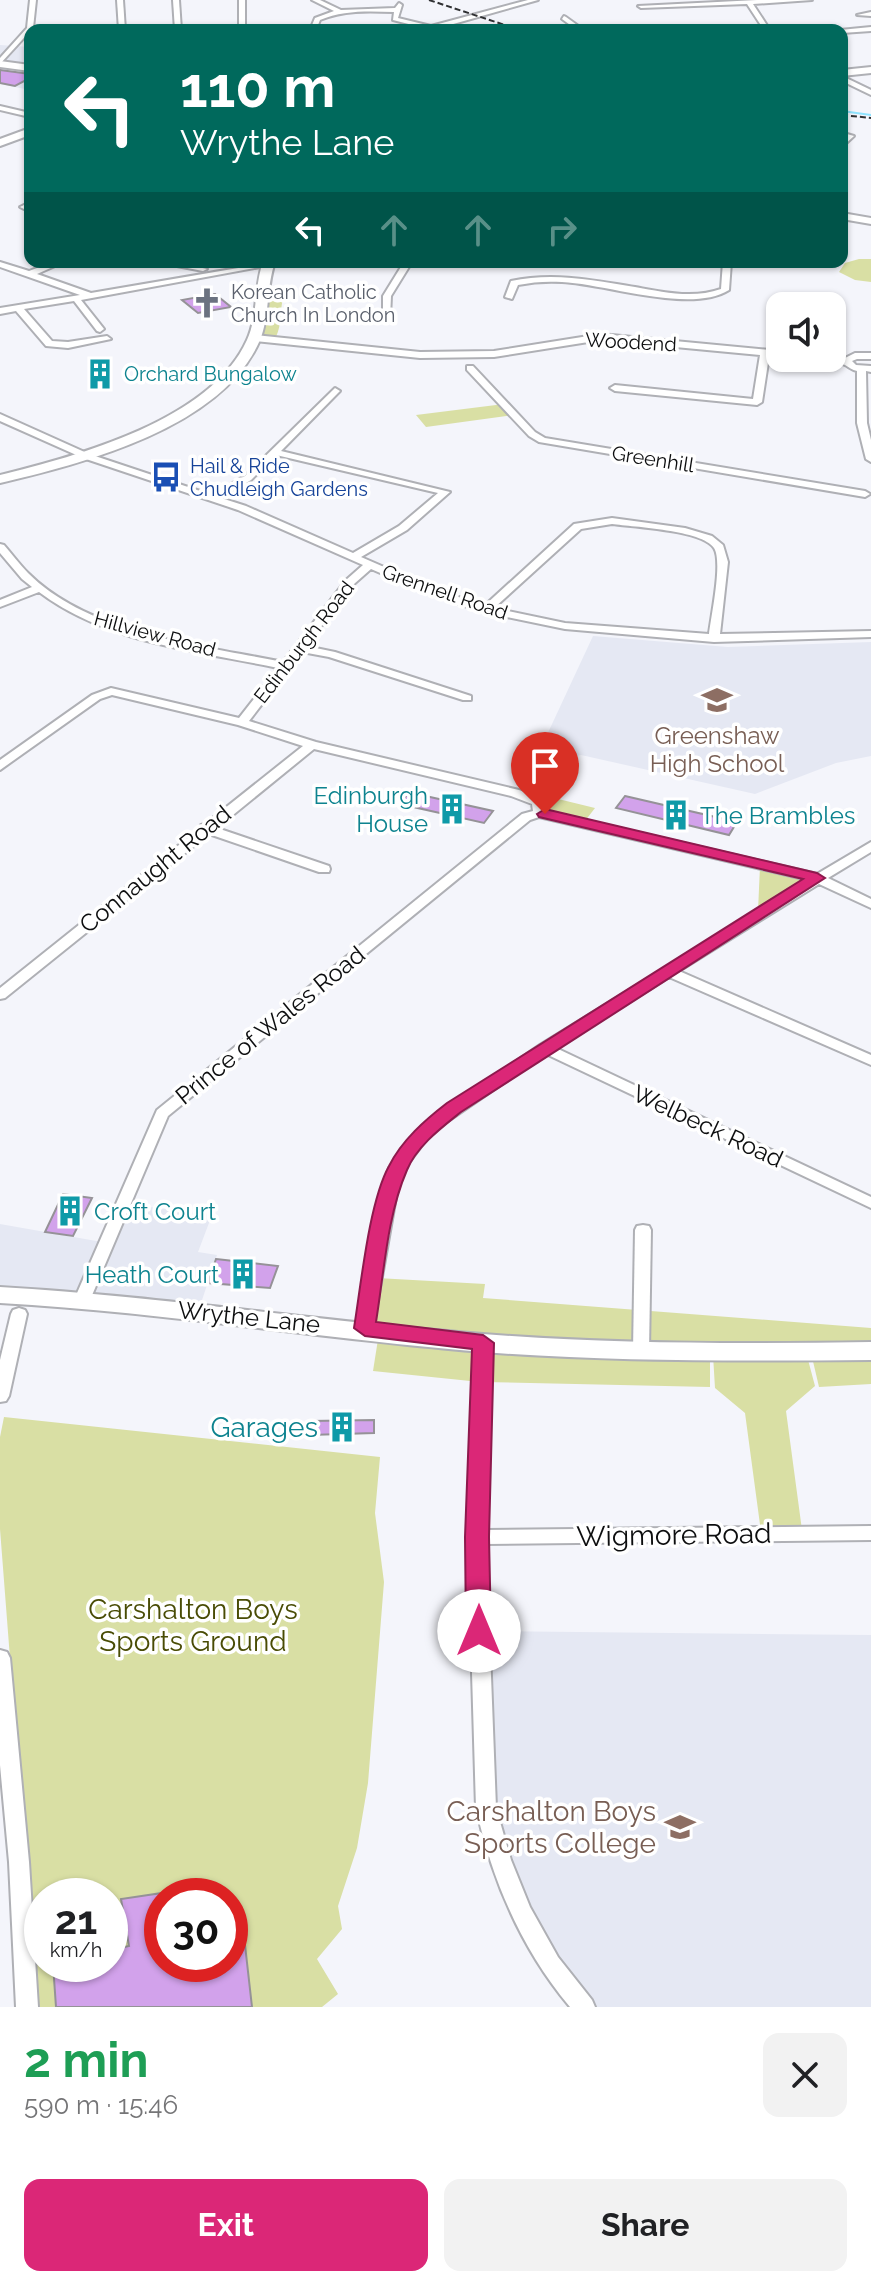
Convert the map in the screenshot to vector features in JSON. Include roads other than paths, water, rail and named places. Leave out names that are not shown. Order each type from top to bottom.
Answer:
[{"type":"street","points":[[30,24],[33,0]]},
{"type":"street","points":[[120,0],[122,24]]},
{"type":"street","points":[[176,0],[178,24]]},
{"type":"street","points":[[242,0],[242,24]]},
{"type":"street","points":[[315,0],[341,12]]},
{"type":"street","points":[[446,24],[535,0]]},
{"type":"street","points":[[643,17],[648,13],[638,4],[750,4],[809,0]]},
{"type":"street","points":[[750,4],[763,24]]},
{"type":"street","points":[[315,24],[318,17],[341,12],[398,7],[395,19],[412,24]]},
{"type":"street","points":[[860,15],[871,14]]},
{"type":"street","points":[[564,18],[572,24]]},
{"type":"street","points":[[848,31],[871,29]]},
{"type":"street","points":[[0,63],[24,35]]},
{"type":"street","points":[[0,63],[24,67]]},
{"type":"street","points":[[848,74],[871,70]]},
{"type":"street","points":[[848,79],[871,93]]},
{"type":"street","points":[[0,108],[24,114]]},
{"type":"street","points":[[0,143],[24,133]]},
{"type":"street","points":[[848,217],[871,221]]},
{"type":"street","points":[[0,264],[90,295]]},
{"type":"street","points":[[30,274],[45,268]]},
{"type":"street","points":[[199,268],[206,269]]},
{"type":"street","points":[[0,311],[216,268]]},
{"type":"street","points":[[0,479],[86,456],[184,411],[240,366],[255,338],[258,301],[267,268]]},
{"type":"street","points":[[386,318],[387,296],[404,268]]},
{"type":"street","points":[[509,297],[514,283],[542,277],[664,294],[714,295],[725,290],[727,268]]},
{"type":"street","points":[[75,297],[100,329]]},
{"type":"street","points":[[18,308],[37,327],[43,341],[49,344],[68,345],[107,339]]},
{"type":"street","points":[[91,318],[106,315]]},
{"type":"street","name":"Woodend","points":[[255,338],[420,355],[483,355],[592,336],[765,353]]},
{"type":"street","points":[[846,361],[855,356],[869,356],[871,344]]},
{"type":"street","points":[[615,388],[757,402],[765,353]]},
{"type":"street","name":"Woodend","points":[[420,355],[470,368]]},
{"type":"street","points":[[470,368],[483,355]]},
{"type":"street","points":[[846,361],[866,369],[871,459]]},
{"type":"street","name":"Greenhill","points":[[470,368],[532,434],[542,440],[869,495]]},
{"type":"street","points":[[214,498],[248,478],[335,391]]},
{"type":"street","name":"Grennell Road","points":[[0,417],[86,456],[214,498],[369,565],[486,610],[605,631],[714,639],[871,634]]},
{"type":"street","points":[[274,452],[445,492],[403,528],[353,557]]},
{"type":"street","points":[[486,610],[570,530],[590,523],[625,522],[698,534],[719,547],[723,562],[714,639]]},
{"type":"street","name":"Hillview Road","points":[[0,547],[22,576],[91,618],[286,666]]},
{"type":"street","name":"Edinburgh Road","points":[[242,722],[358,572],[369,565]]},
{"type":"street","points":[[0,604],[38,588]]},
{"type":"street","points":[[299,648],[331,654],[467,698]]},
{"type":"street","points":[[0,766],[104,692],[242,722],[312,745],[515,793],[538,802],[539,813],[817,878],[871,904]]},
{"type":"street","name":"Connaught Road","points":[[0,995],[312,745]]},
{"type":"street","name":"Prince of Wales Road","points":[[82,1300],[162,1113],[526,817],[539,813]]},
{"type":"street","points":[[205,828],[324,869]]},
{"type":"street","points":[[365,1328],[380,1233],[397,1168],[427,1129],[545,1048],[871,846]]},
{"type":"street","points":[[667,971],[871,1060]]},
{"type":"street","name":"Welbeck Road","points":[[545,1048],[871,1203]]},
{"type":"street","points":[[641,1351],[643,1230]]},
{"type":"street","name":"Wrythe Lane","points":[[0,1295],[82,1300],[365,1328],[483,1343],[809,1355],[871,1351]]},
{"type":"street","points":[[0,1396],[19,1314]]},
{"type":"street","points":[[483,1343],[477,1537],[484,1779],[493,1845],[537,1942],[584,2007]]},
{"type":"street","name":"Wigmore Road","points":[[477,1537],[871,1533]]},
{"type":"street","points":[[0,1658],[19,1862],[27,2007]]},
{"type":"waterway","points":[[848,112],[871,115]]},
{"type":"railway","points":[[429,0],[502,24]]},
{"type":"railway","points":[[848,116],[871,118]]},
{"type":"place","name":"Korean Catholic Church In London","points":[[207,303]]},
{"type":"place","name":"Orchard Bungalow","points":[[100,374]]},
{"type":"place","name":"Hail & Ride Chudleigh Gardens","points":[[166,477]]},
{"type":"place","name":"Greenshaw High School","points":[[717,700]]},
{"type":"place","name":"Edinburgh House","points":[[452,809]]},
{"type":"place","name":"The Brambles","points":[[676,815]]},
{"type":"place","name":"Croft Court","points":[[70,1211]]},
{"type":"place","name":"Heath Court","points":[[243,1274]]},
{"type":"place","name":"Garages","points":[[342,1427]]},
{"type":"place","name":"Carshalton Boys Sports College","points":[[680,1827]]},
{"type":"park label","name":"Carshalton Boys Sports Ground","points":[[193,1625]]}]
